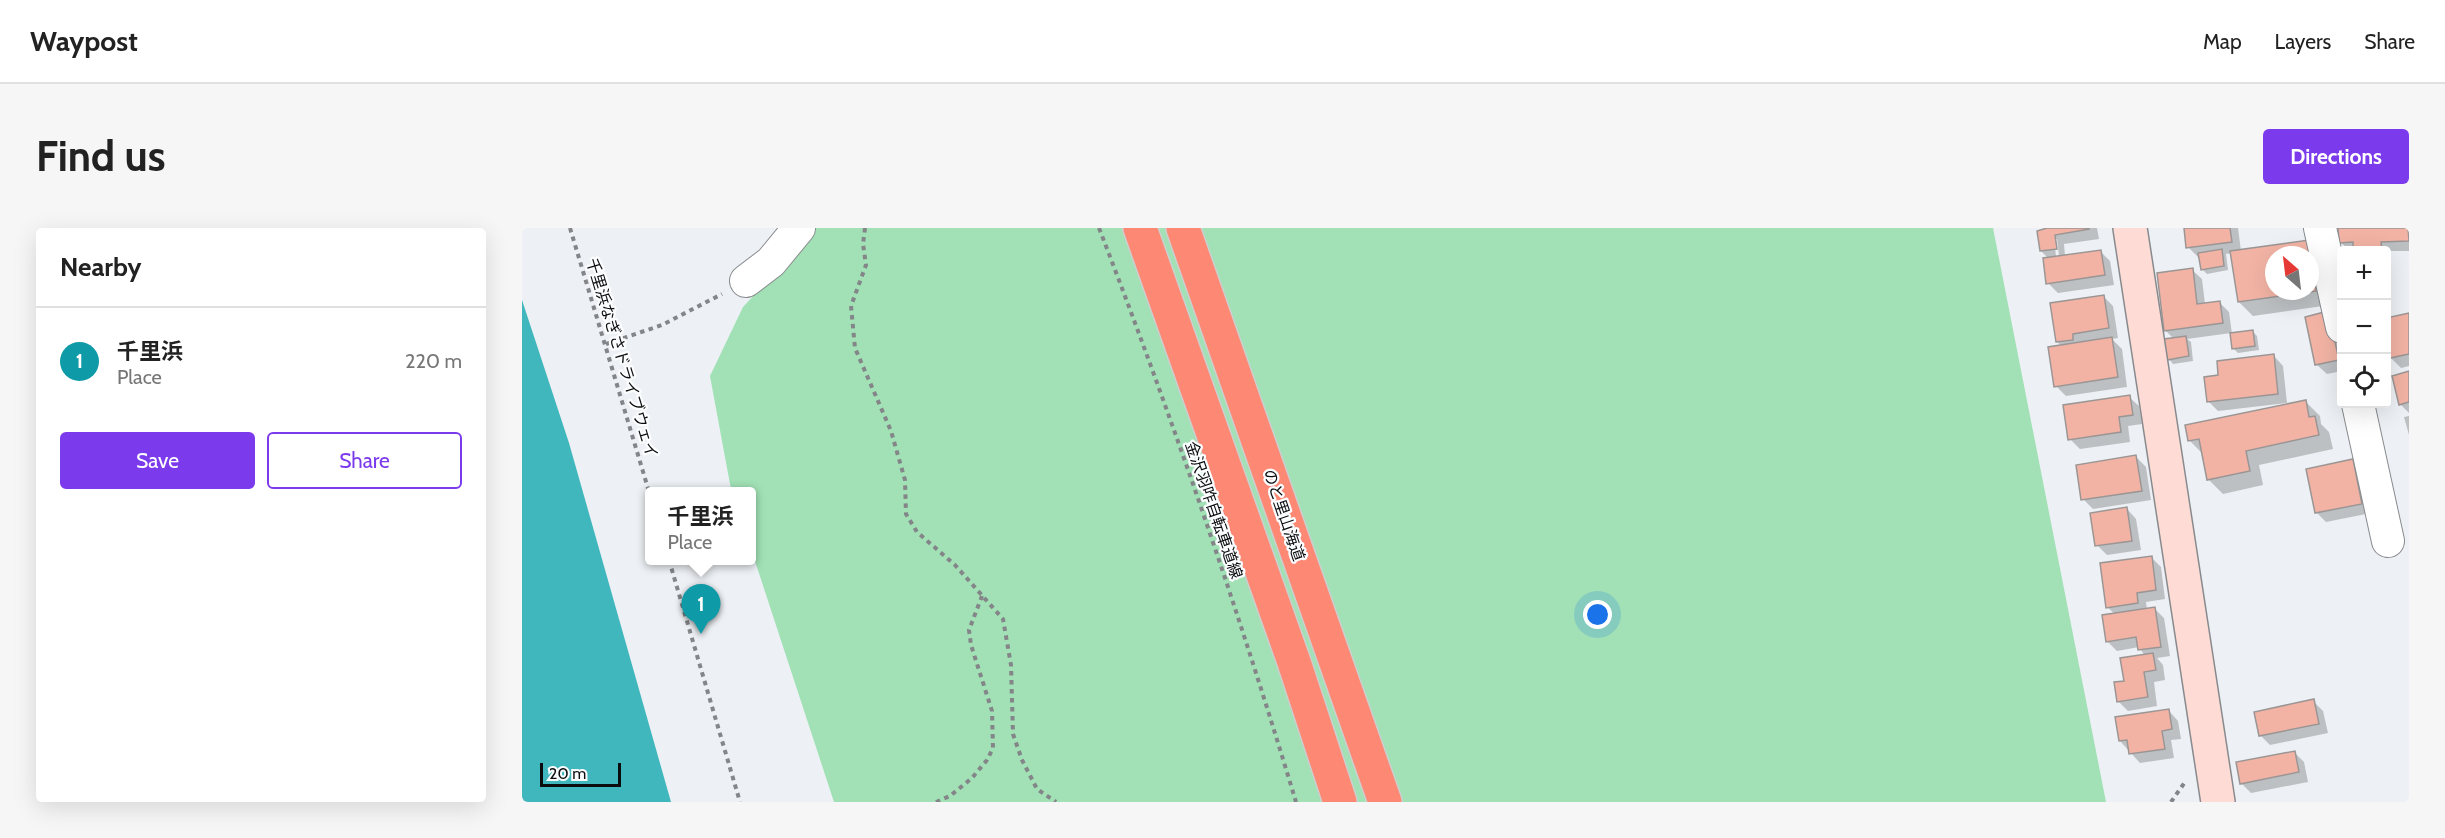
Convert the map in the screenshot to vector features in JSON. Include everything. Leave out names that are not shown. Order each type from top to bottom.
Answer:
[{"type":"highway","points":[[1140,228],[1290,651],[1340,802]]},
{"type":"highway","name":"のと里山海道","points":[[1183,228],[1385,802]]},
{"type":"street","points":[[747,281],[771,262],[798,228]]},
{"type":"street","points":[[2130,228],[2218,802]]},
{"type":"street","points":[[2320,228],[2337,304]]},
{"type":"street","points":[[2359,408],[2388,540]]},
{"type":"path","name":"千里浜なぎさドライブウェイ","points":[[570,228],[648,487]]},
{"type":"path","points":[[865,228],[863,244],[866,265],[851,306],[855,348],[891,431],[905,480],[906,514],[917,532],[955,565],[1003,619],[1011,665],[1013,734],[1022,760],[1037,789],[1056,802]]},
{"type":"path","name":"金沢羽咋自転車道線","points":[[1099,228],[1135,319],[1254,661],[1296,801]]},
{"type":"path","points":[[606,344],[662,325],[747,281]]},
{"type":"path","points":[[670,565],[740,802]]},
{"type":"path","points":[[936,802],[950,796],[972,778],[987,760],[993,748],[992,711],[970,645],[969,630],[982,596]]},
{"type":"green space","points":[[816,228],[1993,228],[2106,802],[834,802],[756,564],[756,487],[731,487],[710,376],[743,307]]},
{"type":"water","points":[[522,300],[569,443],[671,802],[522,802]]},
{"type":"building","points":[[2047,228],[2089,229],[2055,235],[2057,249],[2040,251],[2037,231]]},
{"type":"building","points":[[2184,228],[2230,228],[2232,242],[2186,248]]},
{"type":"building","points":[[2338,228],[2408,228],[2409,241],[2381,242],[2382,246],[2353,246],[2353,242],[2339,243]]},
{"type":"building","points":[[2309,240],[2310,246],[2266,246]]},
{"type":"building","points":[[2265,246],[2265,298],[2238,302],[2230,251]]},
{"type":"building","points":[[2222,249],[2224,266],[2201,270],[2198,253]]},
{"type":"building","points":[[2101,250],[2105,275],[2046,284],[2043,258]]},
{"type":"building","points":[[2193,268],[2197,304],[2220,301],[2223,323],[2164,331],[2157,273]]},
{"type":"building","points":[[2104,295],[2109,328],[2073,334],[2073,340],[2056,342],[2050,303]]},
{"type":"building","points":[[2328,311],[2337,360],[2315,365],[2305,317]]},
{"type":"building","points":[[2409,313],[2409,354],[2391,358],[2391,317]]},
{"type":"building","points":[[2253,330],[2255,346],[2232,349],[2230,333]]},
{"type":"building","points":[[2186,336],[2189,356],[2167,360],[2164,339]]},
{"type":"building","points":[[2112,337],[2118,377],[2054,387],[2048,347]]},
{"type":"building","points":[[2274,354],[2278,394],[2207,402],[2204,377],[2218,375],[2217,361]]},
{"type":"building","points":[[2409,371],[2409,402],[2399,405],[2392,376]]},
{"type":"building","points":[[2130,395],[2133,415],[2119,417],[2121,432],[2068,440],[2063,405]]},
{"type":"building","points":[[2306,400],[2309,417],[2315,416],[2319,435],[2246,451],[2250,471],[2207,480],[2199,439],[2188,441],[2185,425]]},
{"type":"building","points":[[2136,455],[2142,491],[2081,500],[2076,465]]},
{"type":"building","points":[[2353,459],[2362,504],[2315,513],[2306,469]]},
{"type":"building","points":[[2127,507],[2132,541],[2095,546],[2090,513]]},
{"type":"building","points":[[2152,556],[2156,590],[2137,593],[2138,603],[2106,608],[2100,563]]},
{"type":"building","points":[[2155,607],[2161,647],[2138,650],[2136,637],[2106,642],[2102,615]]},
{"type":"building","points":[[2153,653],[2156,670],[2144,672],[2148,697],[2117,702],[2114,682],[2124,681],[2120,658]]},
{"type":"building","points":[[2314,699],[2319,724],[2259,736],[2254,712]]},
{"type":"building","points":[[2169,709],[2172,729],[2162,731],[2165,749],[2129,754],[2127,740],[2119,741],[2115,717]]},
{"type":"building","points":[[2295,751],[2299,772],[2240,784],[2236,762]]},
{"type":"place","name":"千里浜","points":[[701,634]]}]
